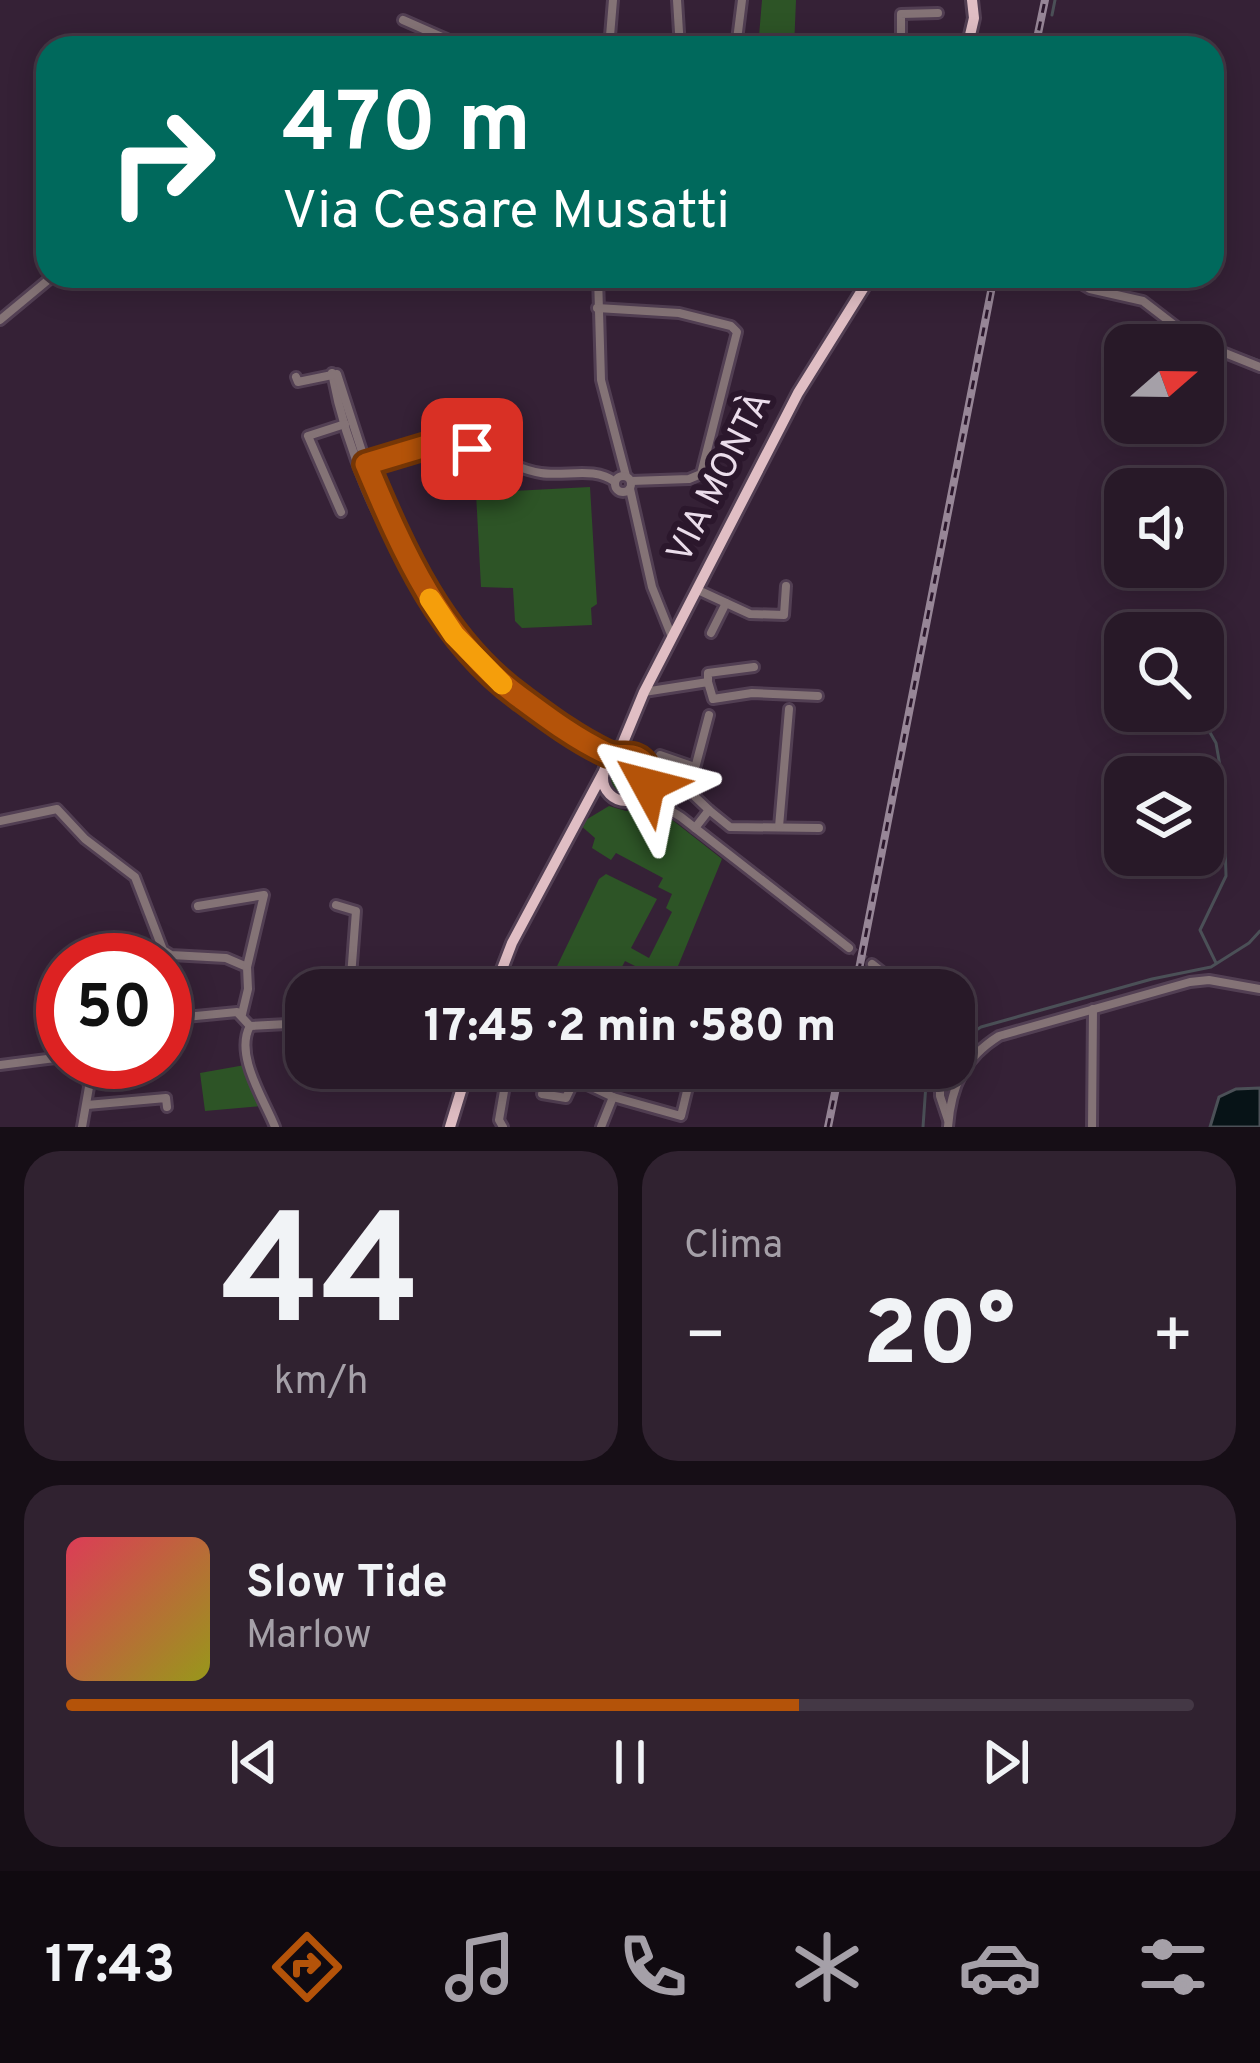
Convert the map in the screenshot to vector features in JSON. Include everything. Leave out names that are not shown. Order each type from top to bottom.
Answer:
[{"type":"main road","points":[[970,36],[972,0]]},
{"type":"main road","name":"VIA MONTÀ","points":[[502,969],[798,393],[864,288]]},
{"type":"main road","points":[[577,819],[597,802],[634,800],[646,790],[649,780],[633,743],[634,713]]},
{"type":"main road","points":[[615,798],[606,790],[610,763],[628,755],[640,759]]},
{"type":"main road","points":[[450,1127],[462,1089]]},
{"type":"street","points":[[610,36],[613,0]]},
{"type":"street","points":[[677,0],[679,36]]},
{"type":"street","points":[[738,36],[742,0]]},
{"type":"street","points":[[901,36],[901,14],[938,13]]},
{"type":"street","points":[[403,20],[440,36]]},
{"type":"street","points":[[0,320],[39,288]]},
{"type":"street","points":[[598,288],[601,380],[657,606],[672,637]]},
{"type":"street","points":[[1088,288],[1143,301],[1195,341],[1260,367]]},
{"type":"street","points":[[366,464],[422,447],[460,446],[539,473],[604,475],[625,485],[701,474],[737,332],[722,323],[679,313],[597,308]]},
{"type":"street","points":[[296,376],[298,382],[333,373]]},
{"type":"street","points":[[333,373],[369,488],[446,623],[512,692],[610,763]]},
{"type":"street","points":[[333,373],[350,427],[404,554]]},
{"type":"street","points":[[341,512],[308,436],[350,427]]},
{"type":"street","points":[[355,452],[366,464],[369,488]]},
{"type":"street","points":[[698,590],[750,614],[784,616],[786,586]]},
{"type":"street","points":[[711,634],[726,603]]},
{"type":"street","points":[[754,667],[708,674],[713,699],[752,693],[818,696]]},
{"type":"street","points":[[644,692],[708,682]]},
{"type":"street","points":[[779,827],[789,709]]},
{"type":"street","points":[[709,715],[689,791],[730,827],[820,828]]},
{"type":"street","points":[[660,755],[692,766]]},
{"type":"street","points":[[649,780],[681,817]]},
{"type":"street","points":[[634,800],[650,799],[681,817],[849,948]]},
{"type":"street","points":[[0,821],[57,809],[85,839],[135,877],[163,950],[171,955],[226,958],[247,967]]},
{"type":"street","points":[[695,828],[709,810]]},
{"type":"street","points":[[198,906],[264,895],[247,967],[242,1014],[250,1026]]},
{"type":"street","points":[[336,905],[356,911],[352,969]]},
{"type":"street","points":[[872,964],[878,969]]},
{"type":"street","points":[[975,1056],[999,1036],[1190,982],[1209,980],[1260,988]]},
{"type":"street","points":[[1092,1127],[1093,1008]]},
{"type":"street","points":[[192,1016],[242,1014]]},
{"type":"street","points":[[250,1026],[285,1024]]},
{"type":"street","points":[[250,1026],[244,1039],[248,1062],[275,1127]]},
{"type":"street","points":[[0,1065],[36,1060]]},
{"type":"street","points":[[82,1127],[86,1089]]},
{"type":"street","points":[[503,1127],[499,1120],[504,1089]]},
{"type":"street","points":[[542,1094],[566,1099],[570,1089]]},
{"type":"street","points":[[597,1089],[681,1116],[688,1089]]},
{"type":"street","points":[[940,1089],[948,1124]]},
{"type":"street","points":[[943,1089],[953,1090],[948,1124]]},
{"type":"street","points":[[602,1127],[614,1097]]},
{"type":"street","points":[[87,1105],[166,1098],[167,1107]]},
{"type":"green space","points":[[762,0],[796,0],[794,36],[759,36]]},
{"type":"green space","points":[[590,487],[597,604],[591,608],[592,625],[522,628],[515,621],[513,588],[481,587],[476,493]]},
{"type":"green space","points":[[626,760],[639,765],[644,778],[639,791],[626,796],[613,791],[608,778],[613,765]]},
{"type":"green space","points":[[648,805],[657,808],[722,859],[677,969],[641,969],[625,961],[621,969],[556,969],[599,879],[606,874],[657,899],[631,948],[649,958],[672,912],[666,908],[672,894],[658,887],[663,878],[616,853],[611,860],[592,848],[595,838],[579,824],[609,806],[626,811]]},
{"type":"green space","points":[[245,1065],[261,1106],[205,1111],[200,1073]]},
{"type":"shaded area","points":[[1260,1088],[1260,1127],[1210,1127],[1219,1097],[1236,1089]]},
{"type":"waterway","points":[[1052,15],[1055,0]]},
{"type":"waterway","points":[[1224,349],[1260,361]]},
{"type":"waterway","points":[[1210,732],[1223,783],[1226,876],[1200,930],[1216,963]]},
{"type":"waterway","points":[[975,1031],[1152,979],[1211,967],[1260,931]]},
{"type":"waterway","points":[[923,1127],[926,1089]]},
{"type":"tunnel","points":[[849,948],[872,964]]},
{"type":"railway","points":[[1038,36],[1045,0]]},
{"type":"railway","points":[[859,969],[992,288]]},
{"type":"railway","points":[[828,1127],[836,1089]]},
{"type":"slow traffic","points":[[430,599],[454,635],[502,684]]},
{"type":"route","points":[[472,449],[426,446],[366,464],[404,554],[454,635],[497,680],[588,743],[615,757],[640,759],[648,772],[648,785]]}]
